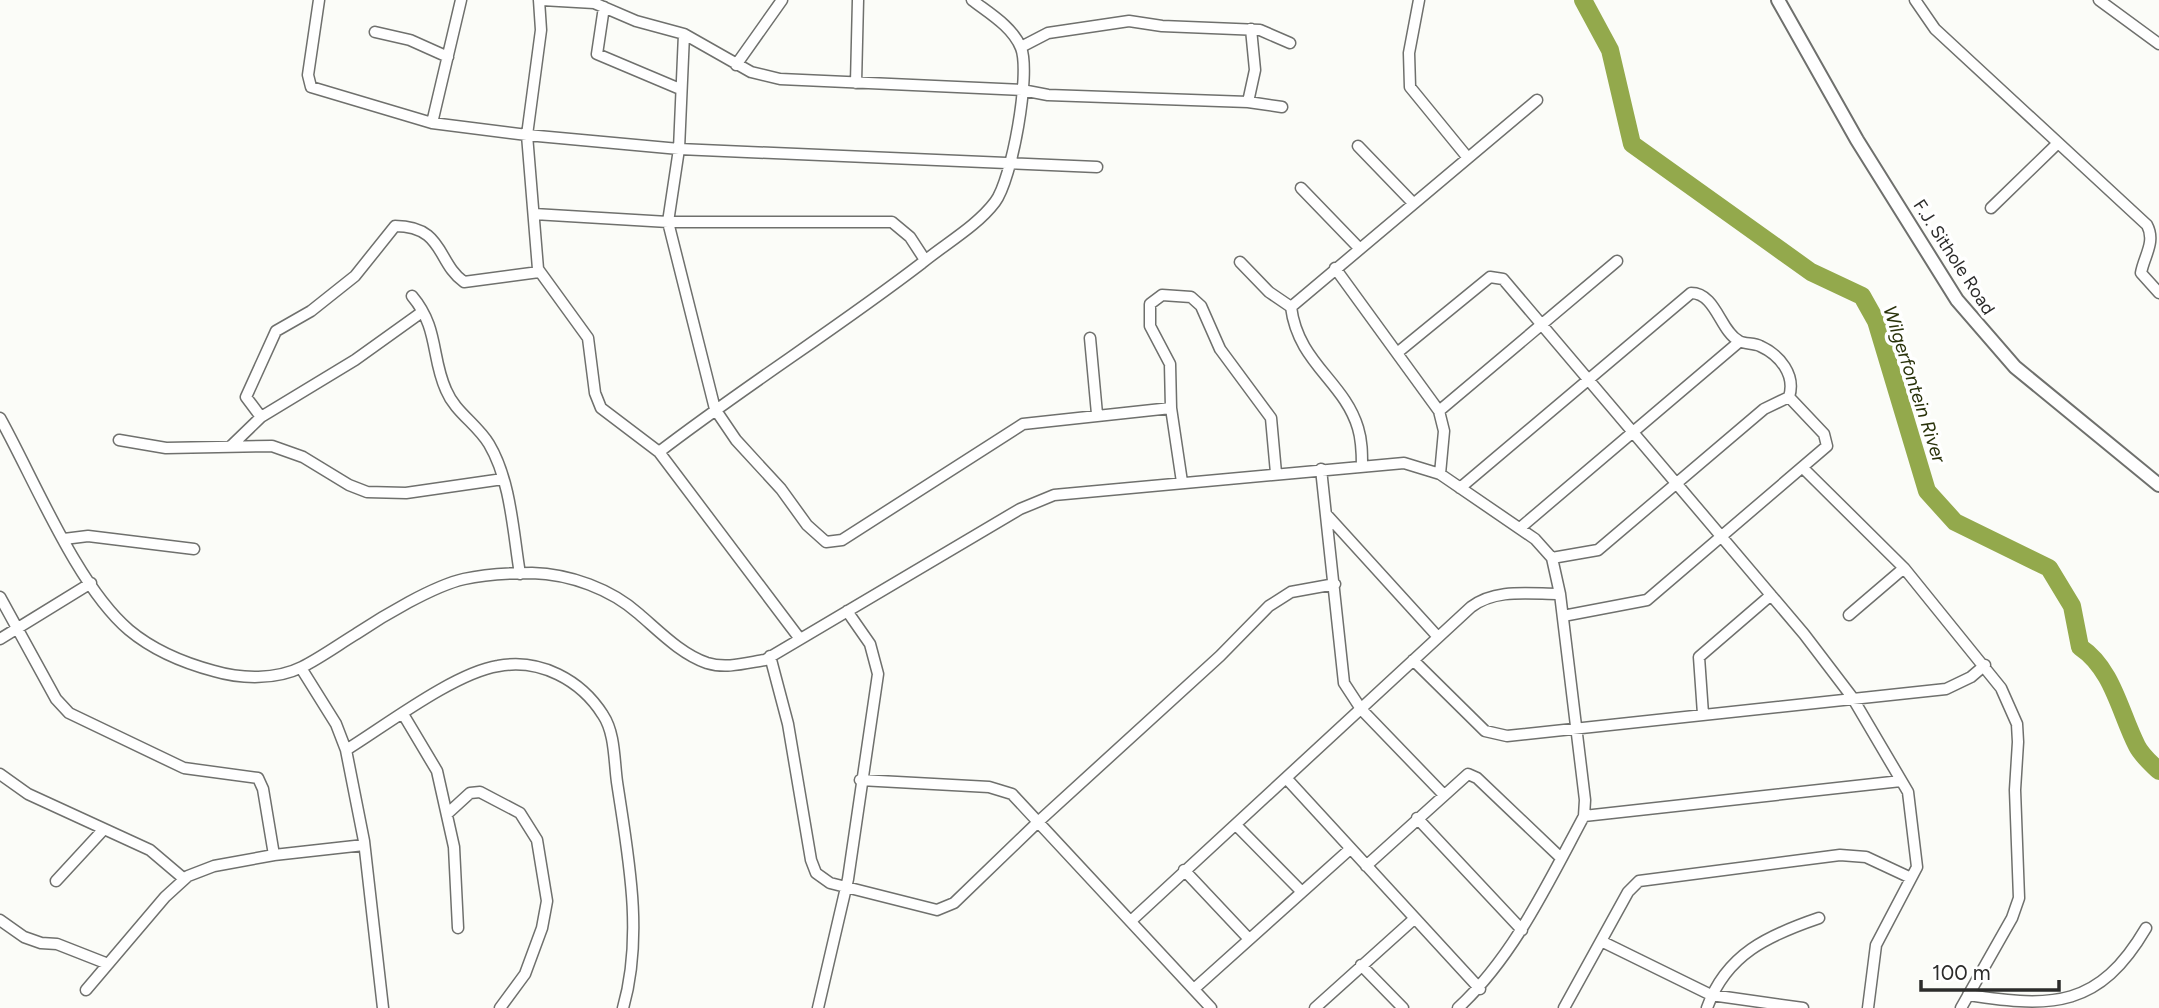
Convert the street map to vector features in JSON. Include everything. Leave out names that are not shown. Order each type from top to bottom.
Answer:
[{"type":"street","points":[[319,0],[308,75],[311,87],[432,123],[679,149],[1097,167]]},
{"type":"street","points":[[432,123],[461,0]]},
{"type":"street","points":[[800,639],[659,452],[601,408],[595,393],[588,338],[539,272],[527,135],[541,30],[540,0],[586,1],[636,21],[684,33],[736,65],[780,79],[1022,90],[1048,95],[1248,102],[1282,107]]},
{"type":"street","points":[[736,65],[782,0]]},
{"type":"street","points":[[856,83],[858,0]]},
{"type":"street","points":[[659,452],[715,409],[874,300],[996,201],[1010,163],[1025,69],[1021,47],[1003,24],[972,0]]},
{"type":"street","points":[[1419,0],[1409,52],[1410,87],[1468,158]]},
{"type":"street","name":"F.J. Sithole Road","points":[[1778,0],[1857,139],[1957,300],[2015,368],[2159,485]]},
{"type":"street","points":[[1915,0],[1935,29],[2148,227],[2150,248],[2141,273],[2159,292]]},
{"type":"street","points":[[2099,0],[2157,39]]},
{"type":"street","points":[[604,7],[597,54],[680,89]]},
{"type":"street","points":[[1021,47],[1048,33],[1129,21],[1161,26],[1251,29],[1275,34],[1290,43]]},
{"type":"street","points":[[1248,102],[1255,70],[1251,29]]},
{"type":"street","points":[[375,32],[410,40],[448,57]]},
{"type":"street","points":[[684,33],[679,149],[668,222],[715,409],[736,440],[781,489],[807,525],[831,544],[1023,424],[1171,408]]},
{"type":"street","points":[[1291,307],[1537,100]]},
{"type":"street","points":[[1991,208],[2058,143]]},
{"type":"street","points":[[1358,146],[1413,203]]},
{"type":"street","points":[[1301,188],[1359,248]]},
{"type":"street","points":[[534,214],[668,222],[892,222],[910,237],[925,260]]},
{"type":"street","points":[[261,416],[246,397],[276,331],[311,310],[355,276],[395,226],[421,232],[435,241],[464,282],[539,272]]},
{"type":"street","points":[[1439,411],[1617,261]]},
{"type":"street","points":[[1240,262],[1269,292],[1291,307],[1302,347],[1351,411],[1358,427],[1362,466]]},
{"type":"street","points":[[1335,268],[1439,411],[1444,431],[1440,474]]},
{"type":"street","points":[[1397,353],[1493,276],[1506,283],[1771,595],[1852,697],[1908,792],[1918,853],[1917,867],[1876,945],[1868,1008]]},
{"type":"street","points":[[1460,488],[1691,293],[1705,298],[1739,342],[1762,347],[1783,363],[1791,383],[1789,397],[1828,441],[1827,446],[1804,469],[1642,603],[1563,616]]},
{"type":"street","points":[[1182,482],[1171,408],[1170,364],[1148,317],[1150,304],[1162,295],[1191,298],[1200,306],[1220,349],[1271,418],[1276,473]]},
{"type":"street","points":[[412,296],[436,343],[445,389],[454,407],[488,442],[503,478],[520,574]]},
{"type":"street","points":[[230,447],[261,416],[363,355],[422,312]]},
{"type":"street","points":[[1090,338],[1097,414]]},
{"type":"street","points":[[1520,528],[1739,342]]},
{"type":"street","points":[[1552,558],[1598,551],[1764,409],[1789,397]]},
{"type":"street","points":[[0,418],[64,539],[105,605],[128,629],[154,648],[193,665],[243,676],[268,676],[301,668],[382,617],[462,579],[520,574],[575,580],[602,589],[636,611],[685,652],[707,663],[726,667],[771,656],[1037,501],[1072,492],[1404,463],[1440,474],[1520,528],[1545,547],[1552,558],[1560,594],[1585,800],[1584,816],[1522,930],[1480,989],[1458,1008]]},
{"type":"street","points":[[119,440],[166,448],[272,446],[303,457],[349,485],[367,492],[406,493],[503,478]]},
{"type":"street","points":[[1321,469],[1344,683],[1361,709],[1443,794]]},
{"type":"street","points":[[1804,469],[1904,568],[1985,665],[2001,688],[2017,724],[2016,814],[2020,888],[2012,918],[1961,1008]]},
{"type":"street","points":[[1326,514],[1438,637]]},
{"type":"street","points":[[64,539],[88,536],[194,549]]},
{"type":"street","points":[[1849,615],[1904,568]]},
{"type":"street","points":[[0,639],[92,583]]},
{"type":"street","points":[[771,656],[788,724],[811,860],[822,879],[928,908],[944,909],[954,903],[1038,822],[1220,656],[1269,607],[1291,592],[1335,584]]},
{"type":"street","points":[[1132,920],[1471,607],[1490,595],[1560,594]]},
{"type":"street","points":[[1703,714],[1699,657],[1771,595]]},
{"type":"street","points":[[0,597],[56,699],[80,719],[184,768],[258,778],[263,789],[274,855]]},
{"type":"street","points":[[818,1008],[847,885],[877,674],[870,644],[847,611]]},
{"type":"street","points":[[1413,660],[1474,722],[1494,736],[1946,689],[1971,677],[1985,665]]},
{"type":"street","points":[[346,750],[403,714],[479,672],[498,666],[526,665],[565,677],[582,690],[603,716],[612,743],[631,888],[633,942],[623,1008]]},
{"type":"street","points":[[301,668],[336,724],[346,750],[364,845],[383,1008]]},
{"type":"street","points":[[403,714],[437,771],[454,847],[458,928]]},
{"type":"street","points":[[0,774],[28,794],[150,850],[183,878]]},
{"type":"street","points":[[1366,866],[1462,777],[1474,776],[1561,858]]},
{"type":"street","points":[[860,779],[999,789],[1016,797],[1211,1008]]},
{"type":"street","points":[[1287,779],[1349,850],[1480,989]]},
{"type":"street","points":[[1584,816],[1901,781]]},
{"type":"street","points":[[447,814],[470,793],[480,792],[520,813],[537,840],[547,901],[542,928],[525,974],[500,1008]]},
{"type":"street","points":[[1417,818],[1522,930]]},
{"type":"street","points":[[1236,825],[1301,891]]},
{"type":"street","points":[[56,881],[104,829]]},
{"type":"street","points":[[86,990],[183,878],[214,866],[274,855],[364,845]]},
{"type":"street","points":[[1194,989],[1349,850]]},
{"type":"street","points":[[1563,1008],[1633,886],[1648,879],[1840,855],[1866,857],[1911,878]]},
{"type":"street","points":[[1184,870],[1249,939]]},
{"type":"street","points":[[1707,1008],[1712,995],[1743,952],[1773,935],[1819,918]]},
{"type":"street","points":[[1315,1008],[1414,919]]},
{"type":"street","points":[[0,920],[24,937],[57,944],[108,964]]},
{"type":"street","points":[[1968,995],[2056,1003],[2077,995],[2112,975],[2124,963],[2146,928]]},
{"type":"street","points":[[1603,942],[1712,995],[1803,1008]]},
{"type":"street","points":[[1361,965],[1403,1008]]},
{"type":"waterway","name":"Wilgerfontein River","points":[[1583,0],[1610,50],[1632,144],[1811,272],[1862,296],[1876,321],[1927,491],[1955,522],[2049,568],[2072,606],[2080,647],[2091,656],[2108,679],[2137,746],[2159,771]]}]
